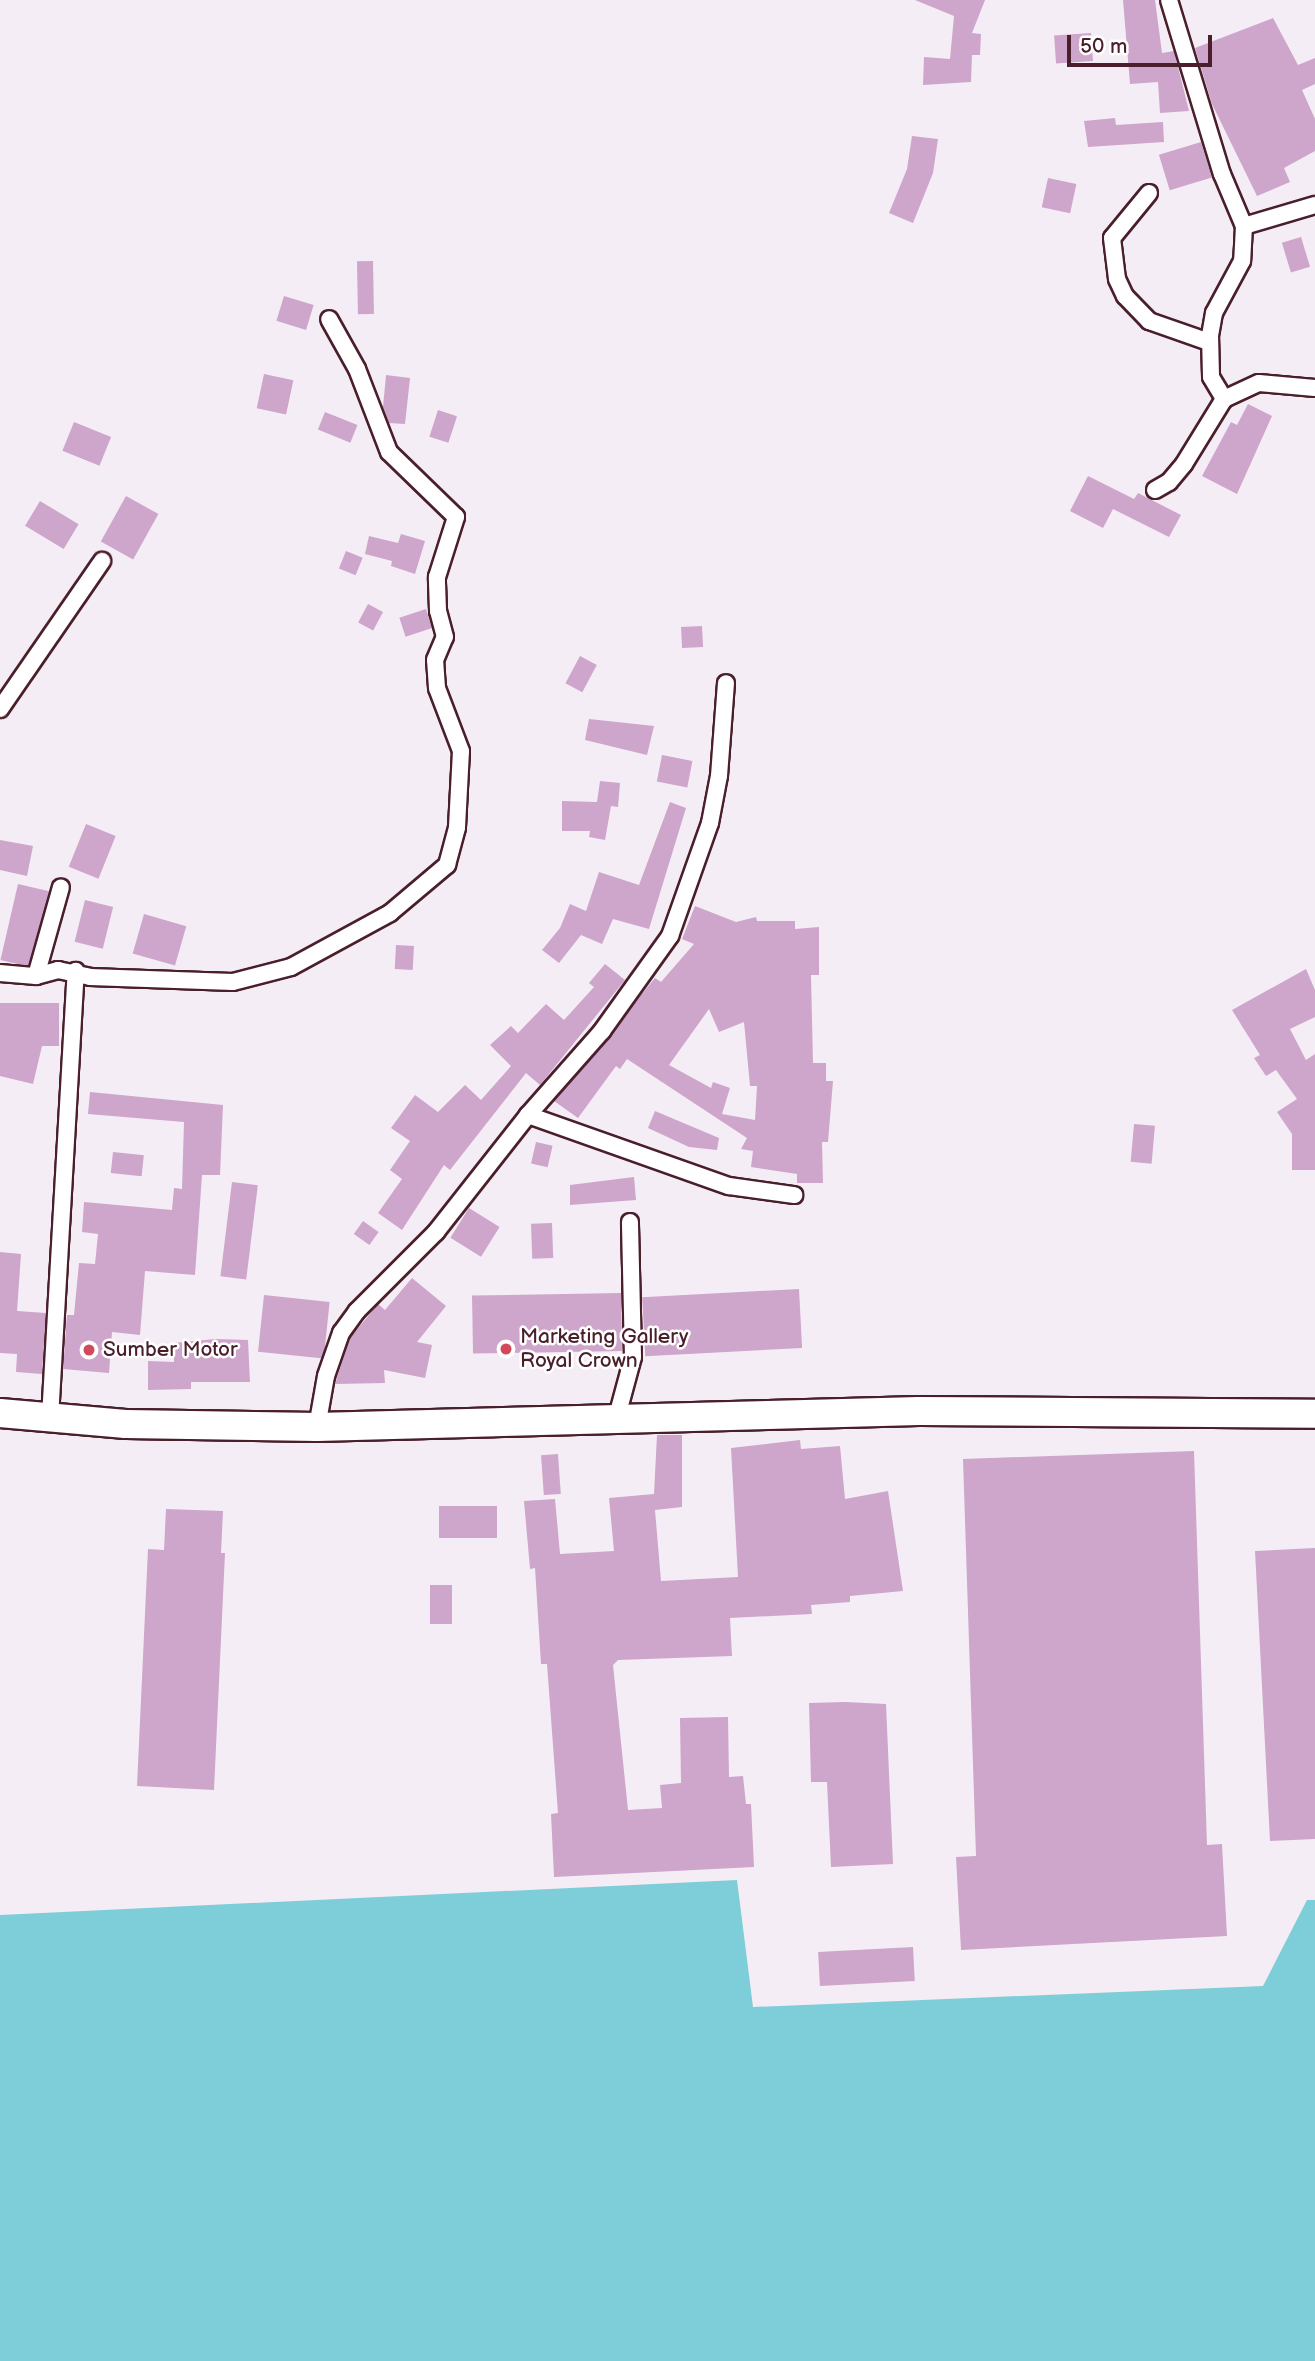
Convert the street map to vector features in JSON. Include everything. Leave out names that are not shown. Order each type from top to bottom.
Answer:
[{"type":"highway","points":[[0,1413],[126,1424],[317,1427],[1003,1410],[1315,1414]]},
{"type":"street","points":[[1169,0],[1222,174],[1244,226],[1241,261],[1214,313],[1209,342],[1211,377],[1224,399]]},
{"type":"street","points":[[1149,193],[1112,238],[1117,279],[1125,296],[1149,321],[1209,342]]},
{"type":"street","points":[[1244,226],[1315,205]]},
{"type":"street","points":[[0,973],[36,976],[58,970],[76,971],[90,977],[233,982],[291,967],[390,913],[447,865],[457,827],[461,751],[437,688],[435,660],[445,637],[438,611],[437,577],[456,516],[389,452],[357,369],[329,319]]},
{"type":"street","points":[[1155,490],[1184,464],[1224,399],[1259,383],[1315,388]]},
{"type":"street","points":[[0,709],[103,561]]},
{"type":"street","points":[[317,1427],[326,1376],[341,1333],[357,1311],[436,1232],[528,1115],[602,1031],[670,936],[710,823],[719,776],[726,683]]},
{"type":"street","points":[[36,976],[61,887]]},
{"type":"street","points":[[50,1418],[76,971]]},
{"type":"street","points":[[528,1115],[556,1128],[675,1163],[729,1186],[794,1195]]},
{"type":"street","points":[[616,1420],[633,1357],[630,1222]]},
{"type":"water","points":[[737,1880],[753,2007],[1263,1986],[1307,1900],[1315,1900],[1315,2361],[0,2361],[0,1915]]},
{"type":"building","points":[[915,0],[985,0],[972,33],[981,34],[980,55],[972,55],[971,82],[923,85],[924,57],[950,59],[954,16]]},
{"type":"building","points":[[1123,0],[1155,0],[1162,53],[1174,51],[1189,111],[1160,113],[1158,82],[1130,84]]},
{"type":"building","points":[[1273,18],[1298,65],[1315,58],[1315,84],[1302,90],[1315,119],[1315,151],[1284,168],[1290,182],[1257,196],[1212,104],[1195,48]]},
{"type":"building","points":[[1091,33],[1093,61],[1056,64],[1054,36]]},
{"type":"building","points":[[1115,118],[1116,125],[1163,122],[1164,142],[1088,147],[1084,121]]},
{"type":"building","points":[[912,136],[938,139],[933,173],[913,223],[889,213],[907,169]]},
{"type":"building","points":[[1201,142],[1212,177],[1170,190],[1159,155]]},
{"type":"building","points":[[1048,178],[1076,184],[1070,213],[1042,207]]},
{"type":"building","points":[[1301,237],[1310,267],[1291,272],[1282,243]]},
{"type":"building","points":[[357,261],[373,261],[374,314],[358,314]]},
{"type":"building","points":[[284,296],[314,305],[306,330],[276,321]]},
{"type":"building","points":[[264,374],[293,380],[286,414],[257,408]]},
{"type":"building","points":[[386,375],[410,378],[405,424],[389,423],[383,407]]},
{"type":"building","points":[[1248,404],[1272,416],[1237,494],[1202,476],[1231,422],[1237,425]]},
{"type":"building","points":[[438,410],[457,416],[448,443],[429,437]]},
{"type":"building","points":[[325,412],[357,425],[350,443],[318,430]]},
{"type":"building","points":[[74,422],[111,437],[99,466],[62,451]]},
{"type":"building","points":[[1088,476],[1134,499],[1138,493],[1181,515],[1169,537],[1113,509],[1103,528],[1070,511]]},
{"type":"building","points":[[126,496],[158,514],[133,559],[101,541]]},
{"type":"building","points":[[40,501],[79,524],[64,549],[25,526]]},
{"type":"building","points":[[401,534],[425,541],[415,574],[391,566],[392,561],[365,554],[369,536],[398,543]]},
{"type":"building","points":[[346,551],[363,558],[356,575],[339,569]]},
{"type":"building","points":[[368,604],[383,612],[373,631],[358,623]]},
{"type":"building","points":[[426,609],[432,628],[406,637],[399,618]]},
{"type":"building","points":[[702,626],[703,647],[682,648],[681,627]]},
{"type":"building","points":[[580,656],[597,665],[582,692],[565,683]]},
{"type":"building","points":[[589,719],[654,726],[647,755],[585,740]]},
{"type":"building","points":[[662,755],[692,761],[687,787],[657,782]]},
{"type":"building","points":[[600,781],[620,783],[618,807],[611,806],[605,840],[589,837],[590,831],[562,831],[562,801],[597,802]]},
{"type":"building","points":[[670,802],[686,808],[649,929],[613,919],[602,944],[581,935],[559,963],[542,950],[560,928],[570,904],[586,911],[599,872],[639,885]]},
{"type":"building","points":[[86,824],[116,836],[98,879],[69,867]]},
{"type":"building","points":[[0,840],[33,846],[27,876],[0,870]]},
{"type":"building","points":[[18,884],[49,891],[32,967],[0,960]]},
{"type":"building","points":[[85,900],[113,907],[103,949],[75,942]]},
{"type":"building","points":[[695,906],[736,922],[756,917],[757,921],[795,921],[795,929],[819,927],[819,975],[811,975],[813,1063],[826,1063],[826,1081],[833,1081],[828,1142],[822,1142],[823,1183],[797,1183],[797,1174],[751,1167],[753,1151],[741,1149],[747,1138],[627,1059],[620,1069],[616,1066],[578,1118],[554,1101],[655,978],[661,982],[694,944],[682,939]],"holes":[[[709,1009],[719,1032],[744,1022],[750,1086],[757,1086],[755,1120],[722,1114],[730,1088],[713,1082],[711,1088],[669,1065]]]},
{"type":"building","points":[[144,914],[186,926],[175,966],[133,953]]},
{"type":"building","points":[[396,945],[414,946],[413,970],[395,969]]},
{"type":"building","points":[[605,964],[625,980],[540,1085],[526,1073],[450,1170],[444,1165],[402,1230],[378,1213],[402,1179],[390,1170],[410,1141],[391,1128],[415,1095],[438,1112],[465,1085],[481,1100],[511,1066],[490,1045],[511,1026],[518,1033],[546,1004],[564,1020],[594,987],[589,983]]},
{"type":"building","points":[[1306,969],[1315,990],[1315,1017],[1290,1029],[1306,1060],[1315,1054],[1315,1170],[1292,1170],[1292,1134],[1277,1112],[1297,1099],[1276,1070],[1266,1076],[1254,1058],[1260,1055],[1232,1010]]},
{"type":"building","points":[[0,1003],[59,1003],[59,1046],[42,1046],[33,1084],[0,1076]]},
{"type":"building","points":[[90,1092],[223,1105],[220,1175],[202,1175],[195,1275],[145,1271],[140,1335],[112,1332],[109,1373],[63,1369],[67,1315],[74,1315],[79,1263],[95,1264],[98,1234],[82,1232],[84,1202],[172,1210],[174,1188],[182,1189],[184,1122],[88,1114]]},
{"type":"building","points":[[655,1111],[719,1138],[717,1150],[689,1147],[648,1128]]},
{"type":"building","points":[[1134,1124],[1155,1126],[1152,1164],[1131,1162]]},
{"type":"building","points":[[536,1142],[553,1146],[548,1167],[531,1163]]},
{"type":"building","points":[[113,1152],[144,1155],[142,1176],[111,1173]]},
{"type":"building","points":[[634,1177],[636,1200],[570,1205],[570,1185]]},
{"type":"building","points":[[232,1182],[258,1185],[246,1279],[220,1276]]},
{"type":"building","points":[[469,1208],[500,1227],[481,1257],[450,1238]]},
{"type":"building","points":[[363,1221],[379,1232],[369,1245],[354,1234]]},
{"type":"building","points":[[552,1223],[553,1258],[532,1259],[531,1224]]},
{"type":"building","points":[[0,1252],[21,1254],[17,1311],[46,1313],[42,1374],[16,1372],[17,1354],[0,1353]]},
{"type":"building","points":[[412,1278],[446,1306],[417,1342],[432,1345],[425,1378],[384,1370],[385,1383],[335,1384],[350,1338],[378,1304],[385,1310]]},
{"type":"building","points":[[799,1289],[802,1348],[645,1356],[642,1297]]},
{"type":"building","points":[[621,1293],[622,1351],[473,1354],[472,1296]]},
{"type":"building","points":[[264,1295],[330,1302],[324,1359],[258,1352]]},
{"type":"building","points":[[215,1339],[248,1340],[250,1382],[191,1382],[191,1389],[148,1390],[148,1361],[174,1362],[174,1343]]},
{"type":"building","points":[[657,1435],[682,1435],[682,1507],[655,1510],[661,1581],[738,1577],[731,1448],[800,1440],[801,1449],[840,1446],[845,1499],[888,1491],[903,1591],[850,1596],[850,1602],[811,1605],[812,1614],[730,1618],[732,1656],[618,1660],[613,1665],[628,1810],[662,1808],[660,1785],[681,1783],[680,1718],[728,1717],[729,1777],[743,1776],[746,1804],[751,1804],[754,1867],[554,1877],[551,1814],[558,1813],[547,1664],[541,1664],[535,1568],[530,1569],[524,1501],[555,1499],[560,1554],[614,1551],[609,1498],[654,1494]]},
{"type":"building","points":[[1194,1451],[1207,1845],[1222,1844],[1227,1936],[961,1950],[956,1857],[976,1856],[963,1459]]},
{"type":"building","points":[[558,1454],[561,1494],[544,1495],[541,1455]]},
{"type":"building","points":[[439,1506],[497,1506],[497,1538],[439,1538]]},
{"type":"building","points":[[166,1509],[223,1511],[221,1553],[225,1553],[214,1790],[137,1786],[148,1549],[164,1550]]},
{"type":"building","points":[[1315,1548],[1315,1839],[1270,1841],[1255,1551]]},
{"type":"building","points":[[430,1585],[452,1585],[452,1624],[430,1624]]},
{"type":"building","points":[[809,1703],[886,1704],[893,1864],[831,1867],[827,1782],[811,1782]]},
{"type":"building","points":[[913,1947],[915,1981],[820,1986],[818,1952]]},
{"type":"place","name":"Marketing Gallery Royal Crown","points":[[506,1349]]},
{"type":"place","name":"Sumber Motor","points":[[89,1350]]}]
